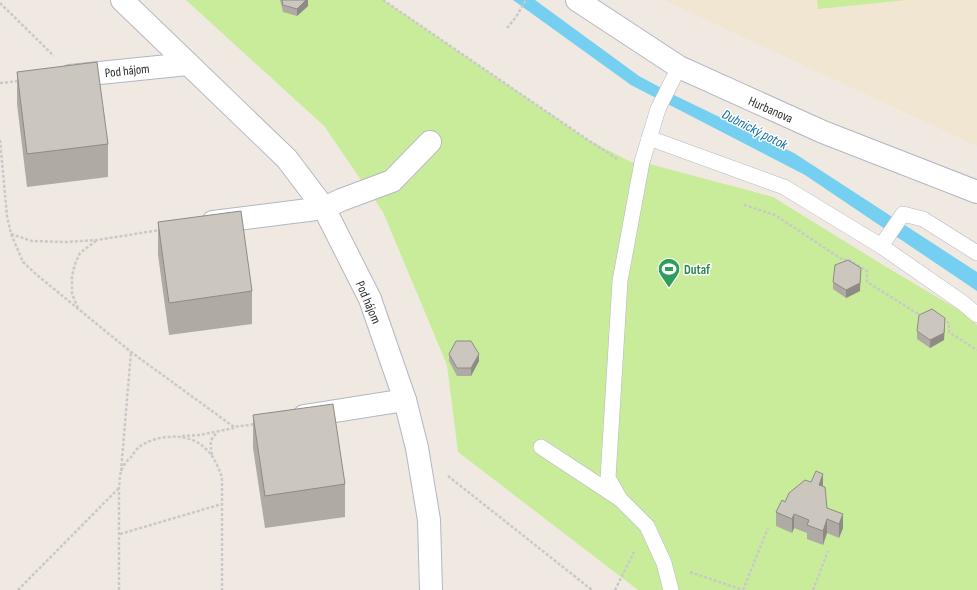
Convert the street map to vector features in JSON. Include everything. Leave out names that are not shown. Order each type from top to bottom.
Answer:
[{"type":"street","name":"Pod hájom","points":[[122,0],[287,159],[324,208],[370,299],[405,400],[417,448],[429,520],[431,590]]},
{"type":"street","name":"Hurbanova","points":[[577,0],[675,76],[977,192]]},
{"type":"street","name":"Pod hájom","points":[[43,79],[188,64]]},
{"type":"street","points":[[182,226],[324,208],[392,181],[430,142]]},
{"type":"street","points":[[271,421],[405,400]]},
{"type":"lane","points":[[620,499],[608,478],[620,281],[642,162],[658,109],[675,76]]},
{"type":"lane","points":[[649,138],[784,187],[882,245],[963,303],[977,315]]},
{"type":"lane","points":[[882,245],[903,214],[923,219],[977,253]]},
{"type":"lane","points":[[541,447],[620,499],[647,526],[664,563],[671,590]]},
{"type":"path","points":[[383,0],[588,140],[640,173]]},
{"type":"path","points":[[507,28],[516,17],[526,0]]},
{"type":"path","points":[[0,4],[59,61]]},
{"type":"path","points":[[0,83],[43,79]]},
{"type":"path","points":[[0,140],[7,216],[11,234],[23,262],[130,352],[234,428]]},
{"type":"path","points":[[744,206],[775,215],[843,260],[848,259],[867,272],[867,282],[920,315],[925,313]]},
{"type":"path","points":[[11,234],[32,241],[66,242],[97,240],[182,226]]},
{"type":"path","points":[[79,308],[72,294],[72,276],[75,264],[80,253],[97,240]]},
{"type":"path","points":[[936,315],[949,323],[949,332],[977,350]]},
{"type":"path","points":[[120,590],[119,487],[130,352]]},
{"type":"path","points":[[175,437],[219,431],[271,421]]},
{"type":"path","points":[[212,456],[210,444],[212,437],[219,431]]},
{"type":"path","points":[[121,471],[128,460],[139,448],[150,441],[163,437],[188,438],[198,442],[212,456],[222,477],[222,590]]},
{"type":"path","points":[[442,471],[592,590]]},
{"type":"path","points":[[18,590],[119,487]]},
{"type":"path","points":[[120,534],[222,504]]},
{"type":"path","points":[[615,590],[647,526]]},
{"type":"path","points":[[664,563],[743,590],[768,528]]},
{"type":"path","points":[[813,590],[828,551]]},
{"type":"shaded area","points":[[664,0],[977,0],[977,146]]},
{"type":"green space","name":"Dutaf","points":[[186,0],[383,0],[588,140],[631,162],[642,162],[773,197],[959,310],[977,325],[977,590],[638,590],[458,452],[447,365],[383,212],[324,126]]},
{"type":"green space","points":[[817,0],[906,0],[818,9]]},
{"type":"water","points":[[513,0],[535,0],[639,76],[676,96],[794,153],[977,272],[977,291],[805,175],[631,85]]},
{"type":"building","points":[[282,0],[306,0],[297,9],[283,5]]},
{"type":"building","points":[[97,62],[108,144],[27,154],[17,72]]},
{"type":"building","points":[[241,211],[252,291],[169,303],[158,222]]},
{"type":"building","points":[[848,260],[861,268],[860,283],[846,290],[833,282],[835,265]]},
{"type":"building","points":[[932,309],[945,318],[944,333],[930,340],[917,331],[919,315]]},
{"type":"building","points":[[456,341],[471,341],[479,354],[471,368],[457,368],[449,354]]},
{"type":"building","points":[[333,404],[345,484],[265,496],[253,415]]},
{"type":"building","points":[[816,471],[823,474],[819,485],[825,487],[827,508],[843,514],[839,524],[827,519],[823,531],[807,525],[809,520],[794,514],[792,519],[776,512],[782,500],[785,502],[789,493],[805,480],[811,482]]},
{"type":"place","name":"Dutaf","points":[[669,288]]},
{"type":"water label","name":"Dubnický potok","points":[[755,129]]}]
